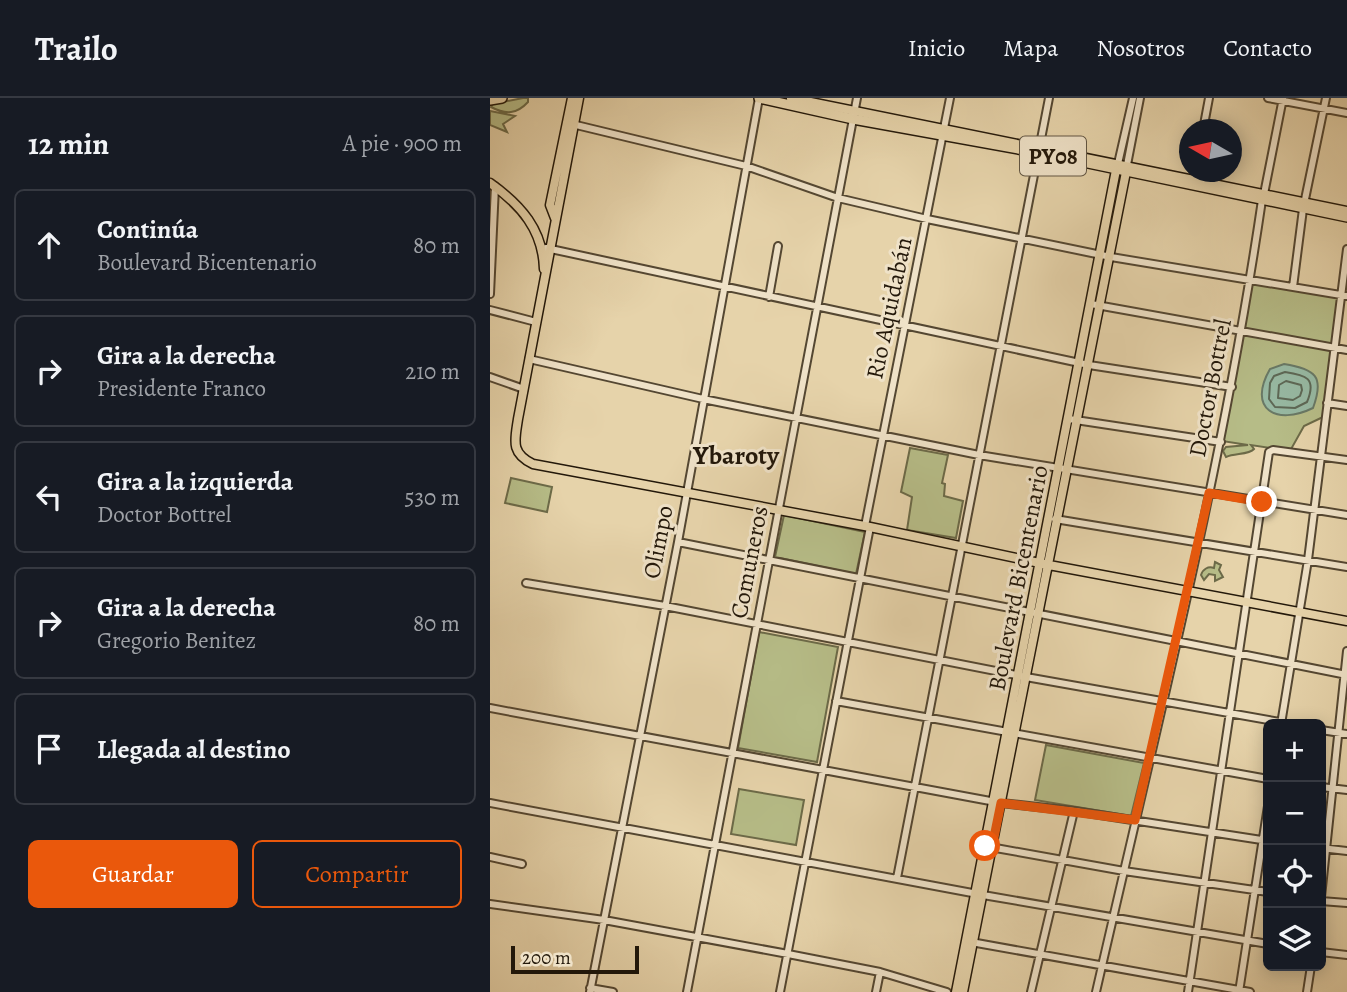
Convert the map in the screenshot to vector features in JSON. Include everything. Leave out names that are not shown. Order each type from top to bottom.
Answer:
[{"type":"highway","points":[[490,100],[502,98]]},
{"type":"highway","name":"PY08","points":[[759,98],[1040,150],[1304,205],[1347,217]]},
{"type":"main road","points":[[570,124],[572,98]]},
{"type":"main road","points":[[579,98],[550,205],[555,218],[551,250],[515,443],[524,460],[533,464],[868,526],[1347,621]]},
{"type":"main road","points":[[791,98],[853,115]]},
{"type":"main road","points":[[1122,168],[1179,174]]},
{"type":"main road","name":"Boulevard Bicentenario","points":[[963,992],[988,847],[1122,168]]},
{"type":"main road","points":[[1214,182],[1263,197]]},
{"type":"main road","points":[[493,185],[527,216],[536,230],[541,246],[544,283]]},
{"type":"main road","points":[[1304,205],[1347,211]]},
{"type":"main road","name":"Boulevard Bicentenario","points":[[956,992],[970,942]]},
{"type":"street","name":"Olimpo","points":[[590,990],[678,542],[759,98]]},
{"type":"street","name":"Comuneros","points":[[687,992],[857,98]]},
{"type":"street","name":"Rio Aquidabán","points":[[780,992],[807,862],[882,436],[950,98]]},
{"type":"street","points":[[897,878],[1049,98]]},
{"type":"street","points":[[1122,168],[1133,98]]},
{"type":"street","points":[[1122,168],[1140,98]]},
{"type":"street","points":[[1205,119],[1209,98]]},
{"type":"street","points":[[1268,98],[1347,113]]},
{"type":"street","points":[[1293,287],[1304,205],[1326,98]]},
{"type":"street","name":"Doctor Bottrel","points":[[1096,992],[1221,442],[1282,99]]},
{"type":"street","points":[[570,124],[746,166],[838,198],[927,219],[1106,256],[1344,295]]},
{"type":"street","points":[[490,294],[493,185]]},
{"type":"street","points":[[541,246],[1000,347],[1084,364],[1232,387]]},
{"type":"street","points":[[769,297],[778,246]]},
{"type":"street","points":[[1282,719],[1315,510],[1334,347],[1344,295],[1347,250]]},
{"type":"street","points":[[1096,305],[1347,350]]},
{"type":"street","points":[[490,310],[536,322]]},
{"type":"street","points":[[529,359],[703,399],[979,455],[1347,515]]},
{"type":"street","points":[[490,377],[524,389]]},
{"type":"street","points":[[1327,403],[1347,406]]},
{"type":"street","points":[[1074,419],[1221,442]]},
{"type":"street","points":[[1188,992],[1270,451],[1347,460]]},
{"type":"street","points":[[1054,519],[1347,567]]},
{"type":"street","points":[[678,542],[1346,675]]},
{"type":"street","points":[[526,583],[665,606],[1022,676],[1263,719]]},
{"type":"street","points":[[1323,845],[1347,651]]},
{"type":"street","points":[[836,701],[1263,778]]},
{"type":"street","points":[[490,708],[998,801],[1263,840]]},
{"type":"street","points":[[1326,731],[1347,734]]},
{"type":"street","points":[[1326,788],[1347,790]]},
{"type":"street","points":[[490,804],[1263,943]]},
{"type":"street","points":[[1031,992],[1074,811]]},
{"type":"street","points":[[1239,991],[1265,845]]},
{"type":"street","points":[[988,847],[1263,891]]},
{"type":"street","points":[[1326,848],[1347,851]]},
{"type":"street","points":[[490,857],[523,864]]},
{"type":"street","points":[[1326,900],[1347,903]]},
{"type":"street","points":[[490,904],[604,920],[788,954],[880,972],[947,992]]},
{"type":"street","points":[[970,942],[1250,992]]},
{"type":"street","points":[[1326,953],[1347,955]]},
{"type":"street","points":[[1307,992],[1310,971]]},
{"type":"street","points":[[876,992],[880,972]]},
{"type":"street","points":[[590,990],[613,992]]},
{"type":"shaded area","points":[[528,98],[528,102],[515,111],[506,112],[491,107],[493,104]]},
{"type":"shaded area","points":[[490,111],[515,116],[503,124],[507,132],[490,125]]},
{"type":"shaded area","points":[[1252,283],[1338,296],[1323,417],[1304,426],[1290,451],[1251,445],[1254,449],[1252,451],[1226,457],[1223,451],[1226,447],[1248,445],[1222,441]]},
{"type":"shaded area","points":[[910,448],[948,455],[942,483],[945,484],[944,496],[963,501],[956,538],[907,530],[912,497],[901,492]]},
{"type":"shaded area","points":[[511,478],[552,487],[547,512],[505,503]]},
{"type":"shaded area","points":[[784,515],[865,532],[856,574],[775,557]]},
{"type":"shaded area","points":[[1215,562],[1221,565],[1219,570],[1223,577],[1215,581],[1215,575],[1209,574],[1204,580],[1202,573],[1208,568],[1214,568]]},
{"type":"shaded area","points":[[759,632],[838,647],[817,762],[738,748]]},
{"type":"shaded area","points":[[1046,745],[1144,763],[1131,816],[1035,800]]},
{"type":"shaded area","points":[[739,789],[804,800],[796,845],[731,834]]},
{"type":"water","points":[[1284,364],[1303,368],[1315,376],[1318,388],[1313,408],[1287,415],[1277,414],[1264,404],[1262,394],[1270,369]]},
{"type":"district","name":"Ybaroty","points":[[736,455]]},
{"type":"route","points":[[985,846],[992,847],[1001,803],[1135,820],[1209,493],[1262,502]]}]
